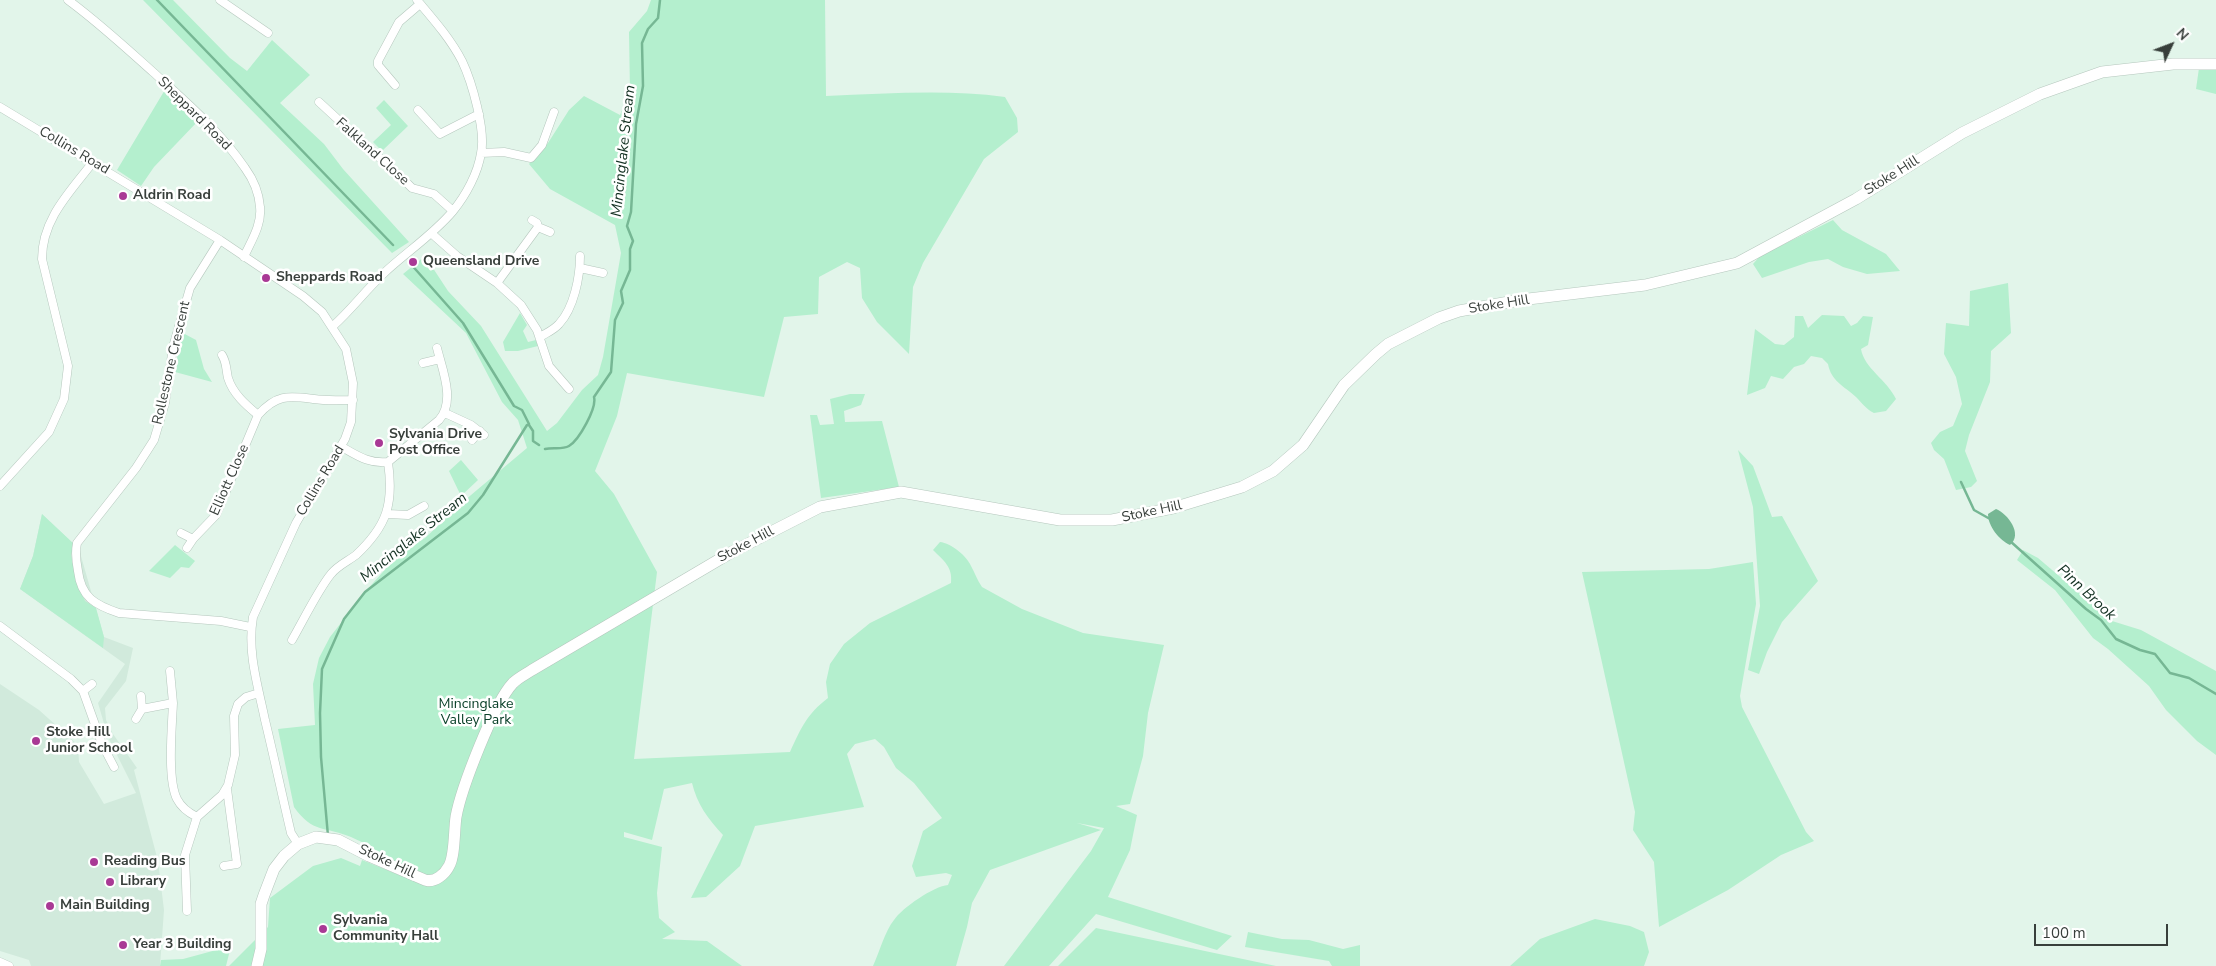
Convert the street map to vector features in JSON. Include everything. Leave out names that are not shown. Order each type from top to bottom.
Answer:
[{"type":"street","name":"Sheppard Road","points":[[68,0],[92,17],[171,88],[225,141],[246,169],[258,196],[260,214],[258,227],[244,257]]},
{"type":"street","points":[[220,0],[268,33]]},
{"type":"street","points":[[333,326],[349,312],[383,274],[431,233],[453,211],[467,190],[482,153],[479,114],[462,62],[446,36],[418,2],[399,22],[378,61],[378,65],[396,84]]},
{"type":"street","name":"Stoke Hill","points":[[258,966],[261,949],[261,904],[264,894],[274,869],[284,856],[298,844],[311,838],[328,838],[425,880],[430,881],[438,878],[451,864],[457,815],[478,749],[500,702],[512,684],[532,670],[732,552],[820,507],[901,492],[1060,520],[1112,520],[1173,508],[1222,494],[1260,479],[1289,459],[1303,445],[1344,385],[1366,363],[1388,344],[1439,318],[1459,311],[1520,300],[1645,285],[1737,263],[1856,199],[1962,133],[2040,94],[2102,72],[2173,64],[2216,64]]},
{"type":"street","name":"Falkland Close","points":[[318,102],[412,188],[434,194],[453,211]]},
{"type":"street","name":"Collins Road","points":[[0,106],[220,240],[303,296],[322,312],[342,339],[350,360],[354,383],[351,422],[342,447],[296,523],[250,627],[252,658],[259,694],[291,833],[298,844]]},
{"type":"street","points":[[418,110],[440,134],[479,114]]},
{"type":"street","points":[[482,153],[504,152],[531,158],[542,145],[554,112]]},
{"type":"street","points":[[0,486],[49,432],[64,399],[68,366],[42,259],[42,246],[52,217],[93,162]]},
{"type":"street","points":[[532,220],[537,223],[538,227],[550,232]]},
{"type":"street","points":[[497,283],[538,227]]},
{"type":"street","points":[[431,233],[457,256],[497,283],[521,304],[532,320],[540,337],[549,366],[569,389]]},
{"type":"street","name":"Rollestone Crescent","points":[[220,240],[190,288],[173,347],[165,403],[154,440],[136,468],[77,543],[75,552],[80,585],[91,600],[105,609],[119,614],[221,621],[250,627]]},
{"type":"street","points":[[540,337],[555,328],[571,304],[580,268],[580,256]]},
{"type":"street","points":[[580,268],[604,273]]},
{"type":"street","points":[[342,447],[366,461],[388,462],[445,413],[447,396],[437,348]]},
{"type":"street","points":[[222,355],[226,362],[229,379],[234,390],[244,403],[258,415]]},
{"type":"street","points":[[423,363],[440,359]]},
{"type":"street","name":"Elliott Close","points":[[188,548],[193,539],[216,515],[258,415],[268,404],[285,397],[297,396],[326,400],[353,400]]},
{"type":"street","points":[[445,413],[457,417],[482,433],[472,440]]},
{"type":"street","points":[[292,640],[332,573],[355,555],[377,533],[388,514],[391,484],[388,462]]},
{"type":"street","points":[[388,514],[408,515],[424,506]]},
{"type":"street","points":[[181,533],[193,539]]},
{"type":"street","points":[[0,626],[71,679],[83,691],[102,744],[114,767]]},
{"type":"street","points":[[170,671],[173,703],[172,753],[175,794],[183,807],[197,817]]},
{"type":"street","points":[[83,691],[92,684]]},
{"type":"street","points":[[224,866],[237,864],[227,789],[235,755],[234,716],[238,704],[246,697],[259,694]]},
{"type":"street","points":[[136,720],[142,709],[141,696]]},
{"type":"street","points":[[142,709],[173,703]]},
{"type":"street","points":[[187,911],[185,855],[197,817],[227,789]]},
{"type":"street","points":[[0,962],[9,966]]},
{"type":"shaded area","points":[[1996,509],[2005,515],[2014,530],[2014,540],[2010,545],[1998,536],[1988,519],[1988,514]]},
{"type":"shaded area","name":"Stoke Hill Junior School","points":[[42,514],[79,549],[104,637],[133,648],[126,681],[105,708],[106,720],[113,734],[137,768],[134,770],[158,861],[164,910],[160,966],[31,966],[29,960],[0,951],[0,684],[39,710],[78,745],[79,762],[104,804],[136,793],[108,737],[98,703],[125,664],[20,589],[33,556]]},
{"type":"green space","points":[[143,0],[173,0],[230,58],[247,71],[272,40],[310,75],[280,103],[324,144],[343,169],[409,242],[392,253]]},
{"type":"green space","name":"Mincinglake Valley Park","points":[[651,0],[825,0],[826,96],[960,93],[1005,97],[1017,118],[1018,132],[984,159],[923,263],[913,287],[909,354],[877,322],[862,298],[860,268],[847,262],[819,277],[818,314],[784,317],[764,397],[627,373],[617,416],[595,471],[614,494],[657,572],[634,759],[790,752],[805,722],[828,698],[826,682],[830,664],[844,644],[870,623],[951,583],[949,568],[933,550],[940,542],[944,543],[954,547],[966,558],[982,587],[1022,609],[1083,633],[1164,645],[1148,713],[1143,756],[1130,804],[1116,806],[1137,815],[1130,850],[1108,897],[1232,936],[1217,950],[1096,914],[1049,966],[1004,966],[1091,851],[1104,828],[1077,823],[1101,830],[990,870],[972,903],[956,966],[873,966],[888,930],[898,915],[927,893],[948,885],[952,875],[946,873],[916,877],[912,866],[923,831],[942,818],[914,783],[896,768],[884,747],[875,739],[855,744],[847,754],[864,807],[755,826],[740,866],[706,897],[691,898],[723,835],[704,811],[692,783],[664,789],[652,840],[624,832],[624,837],[662,847],[657,893],[659,918],[675,932],[662,939],[707,941],[742,966],[229,966],[268,927],[270,898],[313,866],[341,858],[360,866],[362,860],[429,887],[371,847],[351,837],[320,828],[307,822],[301,816],[294,807],[278,729],[315,725],[313,684],[319,658],[330,637],[365,592],[398,555],[425,538],[471,495],[527,448],[518,420],[502,402],[466,333],[403,274],[425,256],[448,291],[481,326],[547,431],[557,423],[582,390],[598,375],[603,357],[621,253],[615,225],[550,189],[529,164],[548,143],[569,110],[584,96],[620,115],[630,92],[629,32],[647,11]]},
{"type":"green space","points":[[2199,68],[2216,68],[2216,94],[2196,89]]},
{"type":"green space","points":[[166,88],[198,121],[154,167],[141,186],[117,170]]},
{"type":"green space","points":[[384,100],[408,126],[382,151],[373,142],[391,125],[376,108]]},
{"type":"green space","points":[[1833,220],[1842,230],[1886,254],[1900,271],[1867,274],[1843,267],[1828,259],[1809,262],[1762,278],[1753,264],[1760,256]]},
{"type":"green space","points":[[2008,283],[2011,333],[1991,351],[1990,382],[1969,435],[1965,451],[1977,481],[1971,487],[1956,490],[1944,459],[1934,450],[1931,443],[1940,432],[1953,426],[1962,404],[1956,377],[1944,354],[1946,323],[1969,326],[1970,291]]},
{"type":"green space","points":[[520,313],[527,325],[523,331],[528,342],[536,340],[538,346],[518,351],[505,351],[503,342]]},
{"type":"green space","points":[[1822,315],[1844,316],[1851,326],[1857,323],[1863,316],[1873,317],[1868,345],[1861,349],[1866,362],[1896,399],[1886,411],[1874,413],[1869,410],[1835,379],[1828,364],[1822,358],[1811,356],[1804,364],[1794,367],[1783,379],[1771,376],[1765,388],[1747,395],[1755,329],[1775,344],[1784,345],[1794,337],[1795,316],[1803,316],[1808,328]]},
{"type":"green space","points":[[181,332],[196,340],[204,369],[212,382],[175,372]]},
{"type":"green space","points":[[850,394],[865,394],[861,405],[844,411],[845,422],[882,421],[899,487],[821,498],[810,415],[817,415],[820,425],[834,424],[830,399]]},
{"type":"green space","points":[[1738,450],[1753,466],[1772,517],[1782,516],[1818,581],[1782,622],[1767,652],[1759,674],[1748,670],[1760,606],[1753,507]]},
{"type":"green space","points":[[461,460],[478,480],[461,496],[449,471]]},
{"type":"green space","points":[[42,514],[74,544],[71,555],[78,585],[85,601],[96,608],[104,637],[103,648],[20,589],[33,556]]},
{"type":"green space","points":[[175,545],[195,561],[189,568],[181,567],[170,578],[149,571]]},
{"type":"green space","points":[[2023,550],[2038,558],[2112,621],[2141,630],[2216,671],[2216,755],[2197,741],[2166,710],[2149,686],[2093,638],[2055,590],[2017,560]]},
{"type":"green space","points":[[1753,562],[1756,604],[1740,696],[1742,707],[1806,832],[1814,841],[1781,855],[1728,890],[1659,927],[1654,862],[1633,830],[1635,812],[1582,572],[1709,569]]},
{"type":"green space","points":[[1595,919],[1630,926],[1644,932],[1649,952],[1644,966],[1510,966],[1540,939]]},
{"type":"green space","points":[[1096,928],[1276,966],[1058,966]]},
{"type":"green space","points":[[1248,932],[1282,939],[1309,940],[1343,949],[1360,945],[1360,966],[1332,966],[1329,961],[1245,947]]},
{"type":"green space","points":[[231,946],[226,966],[160,966],[161,960],[183,959]]},
{"type":"waterway","points":[[157,0],[393,245]]},
{"type":"waterway","name":"Mincinglake Stream","points":[[545,449],[563,448],[573,443],[590,416],[594,397],[611,372],[615,320],[623,303],[621,291],[630,270],[630,249],[633,241],[627,226],[631,212],[636,124],[643,86],[642,43],[648,29],[658,18],[660,0]]},
{"type":"waterway","points":[[409,262],[463,323],[514,406],[522,410],[529,424]]},
{"type":"waterway","name":"Mincinglake Stream","points":[[328,836],[321,757],[322,669],[344,619],[365,592],[468,513],[483,495],[527,425],[533,431],[533,441],[539,445]]},
{"type":"waterway","name":"Pinn Brook","points":[[1961,482],[1974,510],[1990,519]]},
{"type":"waterway","name":"Pinn Brook","points":[[2010,541],[2086,609],[2101,620],[2116,639],[2140,650],[2155,654],[2170,673],[2189,678],[2216,694]]},
{"type":"place","name":"Aldrin Road","points":[[123,196]]},
{"type":"place","name":"Queensland Drive","points":[[413,262]]},
{"type":"place","name":"Sheppards Road","points":[[266,278]]},
{"type":"place","name":"Sylvania Drive Post Office","points":[[379,443]]},
{"type":"place","name":"Stoke Hill Junior School","points":[[36,741]]},
{"type":"place","name":"Reading Bus","points":[[94,862]]},
{"type":"place","name":"Library","points":[[110,882]]},
{"type":"place","name":"Main Building","points":[[50,906]]},
{"type":"place","name":"Sylvania Community Hall","points":[[323,929]]},
{"type":"place","name":"Year 3 Building","points":[[123,945]]}]
